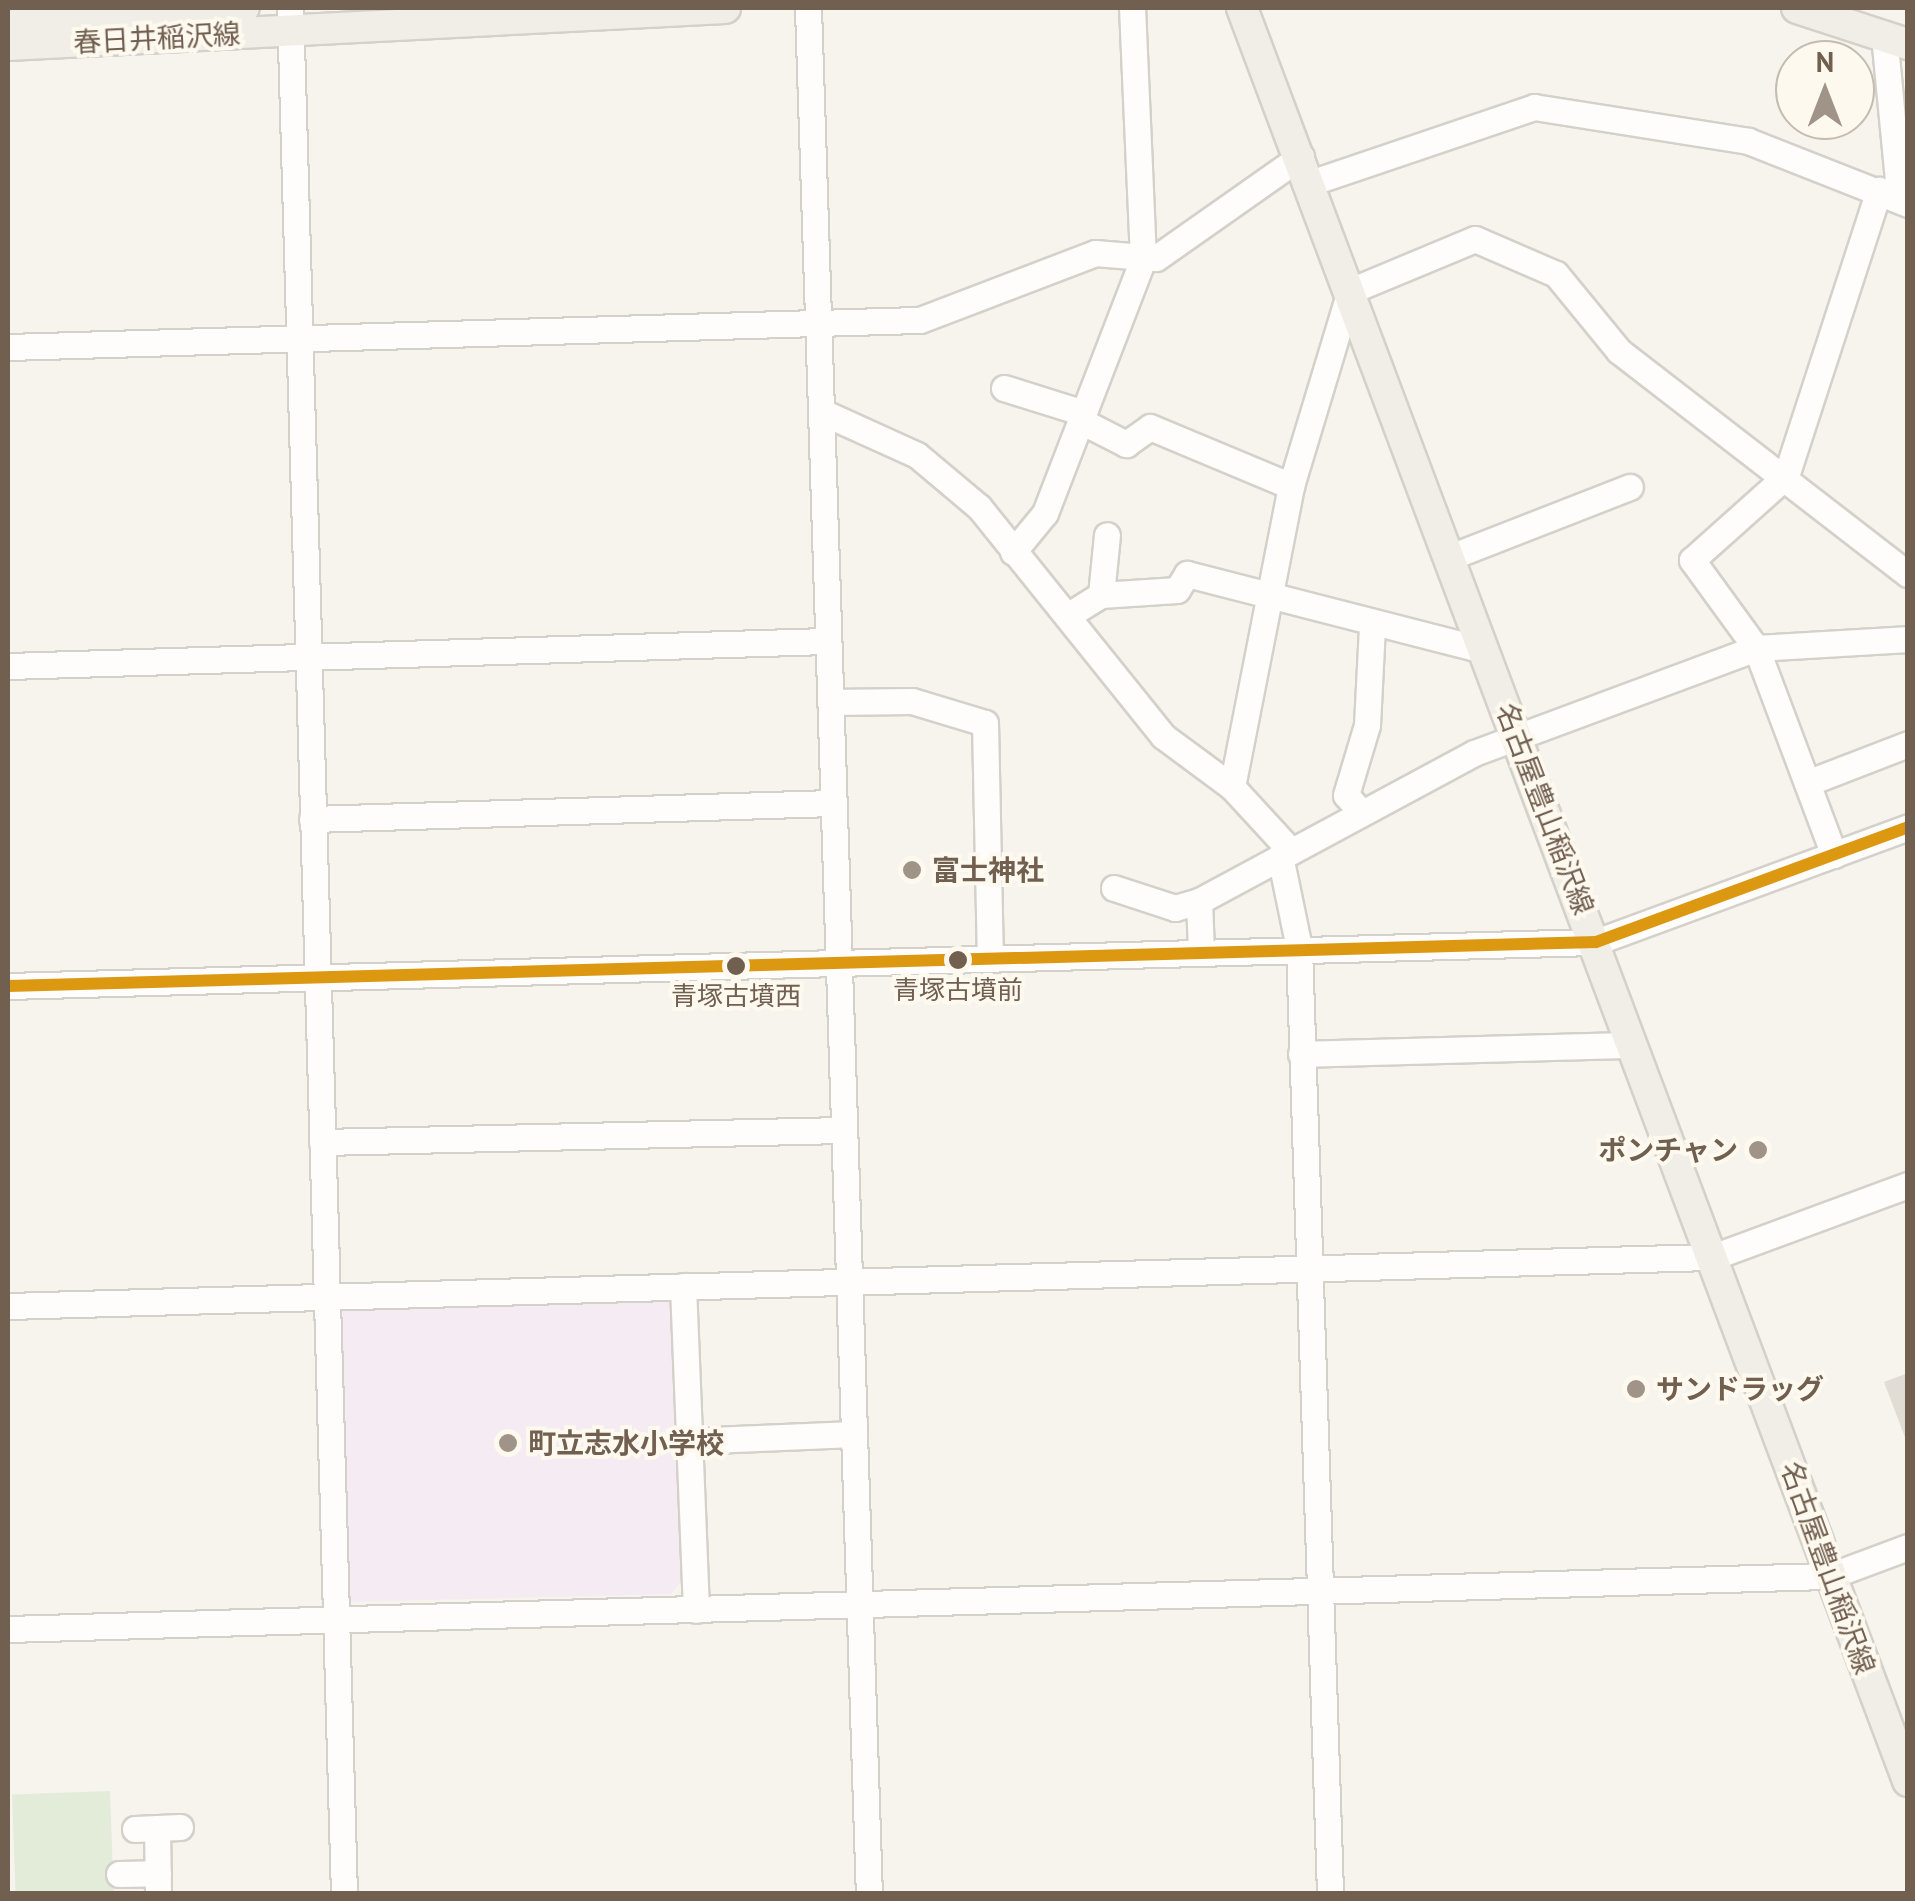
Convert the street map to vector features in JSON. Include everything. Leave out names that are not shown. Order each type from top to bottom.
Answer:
[{"type":"main road","name":"春日井稲沢線","points":[[8,20],[244,8]]},
{"type":"main road","name":"春日井稲沢線","points":[[8,45],[289,20],[725,8]]},
{"type":"main road","name":"名古屋豊山稲沢線","points":[[1242,8],[1908,1780]]},
{"type":"main road","points":[[1796,8],[1896,39]]},
{"type":"street","points":[[808,8],[846,1282],[869,1894]]},
{"type":"street","points":[[1013,552],[1045,513],[1143,259],[1132,8]]},
{"type":"street","points":[[289,20],[295,338],[344,1894]]},
{"type":"street","points":[[1834,855],[1756,648],[1692,560],[1786,476],[1896,198],[1896,39]]},
{"type":"street","points":[[8,346],[920,320],[1095,253],[1143,259],[1305,169],[1534,108],[1748,141],[1896,198]]},
{"type":"street","points":[[1232,786],[1291,486],[1350,291],[1475,239],[1526,256],[1556,274],[1618,351],[1786,476],[1908,574]]},
{"type":"street","points":[[1004,388],[1083,417],[1126,444],[1150,427],[1291,486]]},
{"type":"street","points":[[822,412],[917,455],[979,507],[1163,736],[1232,786],[1285,853],[1299,948],[1330,1894]]},
{"type":"street","points":[[1450,556],[1630,487]]},
{"type":"street","points":[[1101,595],[1107,535]]},
{"type":"street","points":[[1067,616],[1101,595],[1178,590],[1187,574],[1372,627],[1484,650]]},
{"type":"street","points":[[1360,811],[1346,795],[1368,724],[1372,627]]},
{"type":"street","points":[[1114,888],[1175,908],[1199,901],[1360,811],[1517,738],[1756,648],[1908,639]]},
{"type":"street","points":[[8,666],[827,640]]},
{"type":"street","points":[[830,702],[912,701],[985,723],[990,959]]},
{"type":"street","points":[[1807,783],[1908,744]]},
{"type":"street","points":[[312,819],[833,803]]},
{"type":"street","points":[[8,986],[1596,942],[1908,827]]},
{"type":"street","points":[[1199,901],[1200,952]]},
{"type":"street","points":[[1301,1054],[1631,1045]]},
{"type":"street","points":[[322,1142],[842,1130]]},
{"type":"street","points":[[8,1306],[1713,1257],[1908,1185]]},
{"type":"street","points":[[682,1286],[696,1610]]},
{"type":"street","points":[[688,1441],[853,1434]]},
{"type":"street","points":[[8,1629],[1830,1576],[1908,1547]]},
{"type":"street","points":[[119,1874],[164,1883],[157,1828]]},
{"type":"shaded area","name":"町立志水小学校","points":[[664,1291],[674,1302],[682,1580],[671,1594],[348,1602],[337,1302]]},
{"type":"green space","points":[[110,1791],[114,1893],[16,1894],[12,1794]]},
{"type":"building","points":[[1908,1373],[1908,1439],[1906,1440],[1884,1382]]},
{"type":"transit line","points":[[8,986],[1596,942],[1908,827]]},
{"type":"place","name":"富士神社","points":[[912,870]]},
{"type":"place","name":"青塚古墳前","points":[[958,960]]},
{"type":"place","name":"青塚古墳西","points":[[736,966]]},
{"type":"place","name":"ポンチャン","points":[[1758,1150]]},
{"type":"place","name":"サンドラッグ","points":[[1636,1389]]},
{"type":"place","name":"町立志水小学校","points":[[508,1443]]}]
